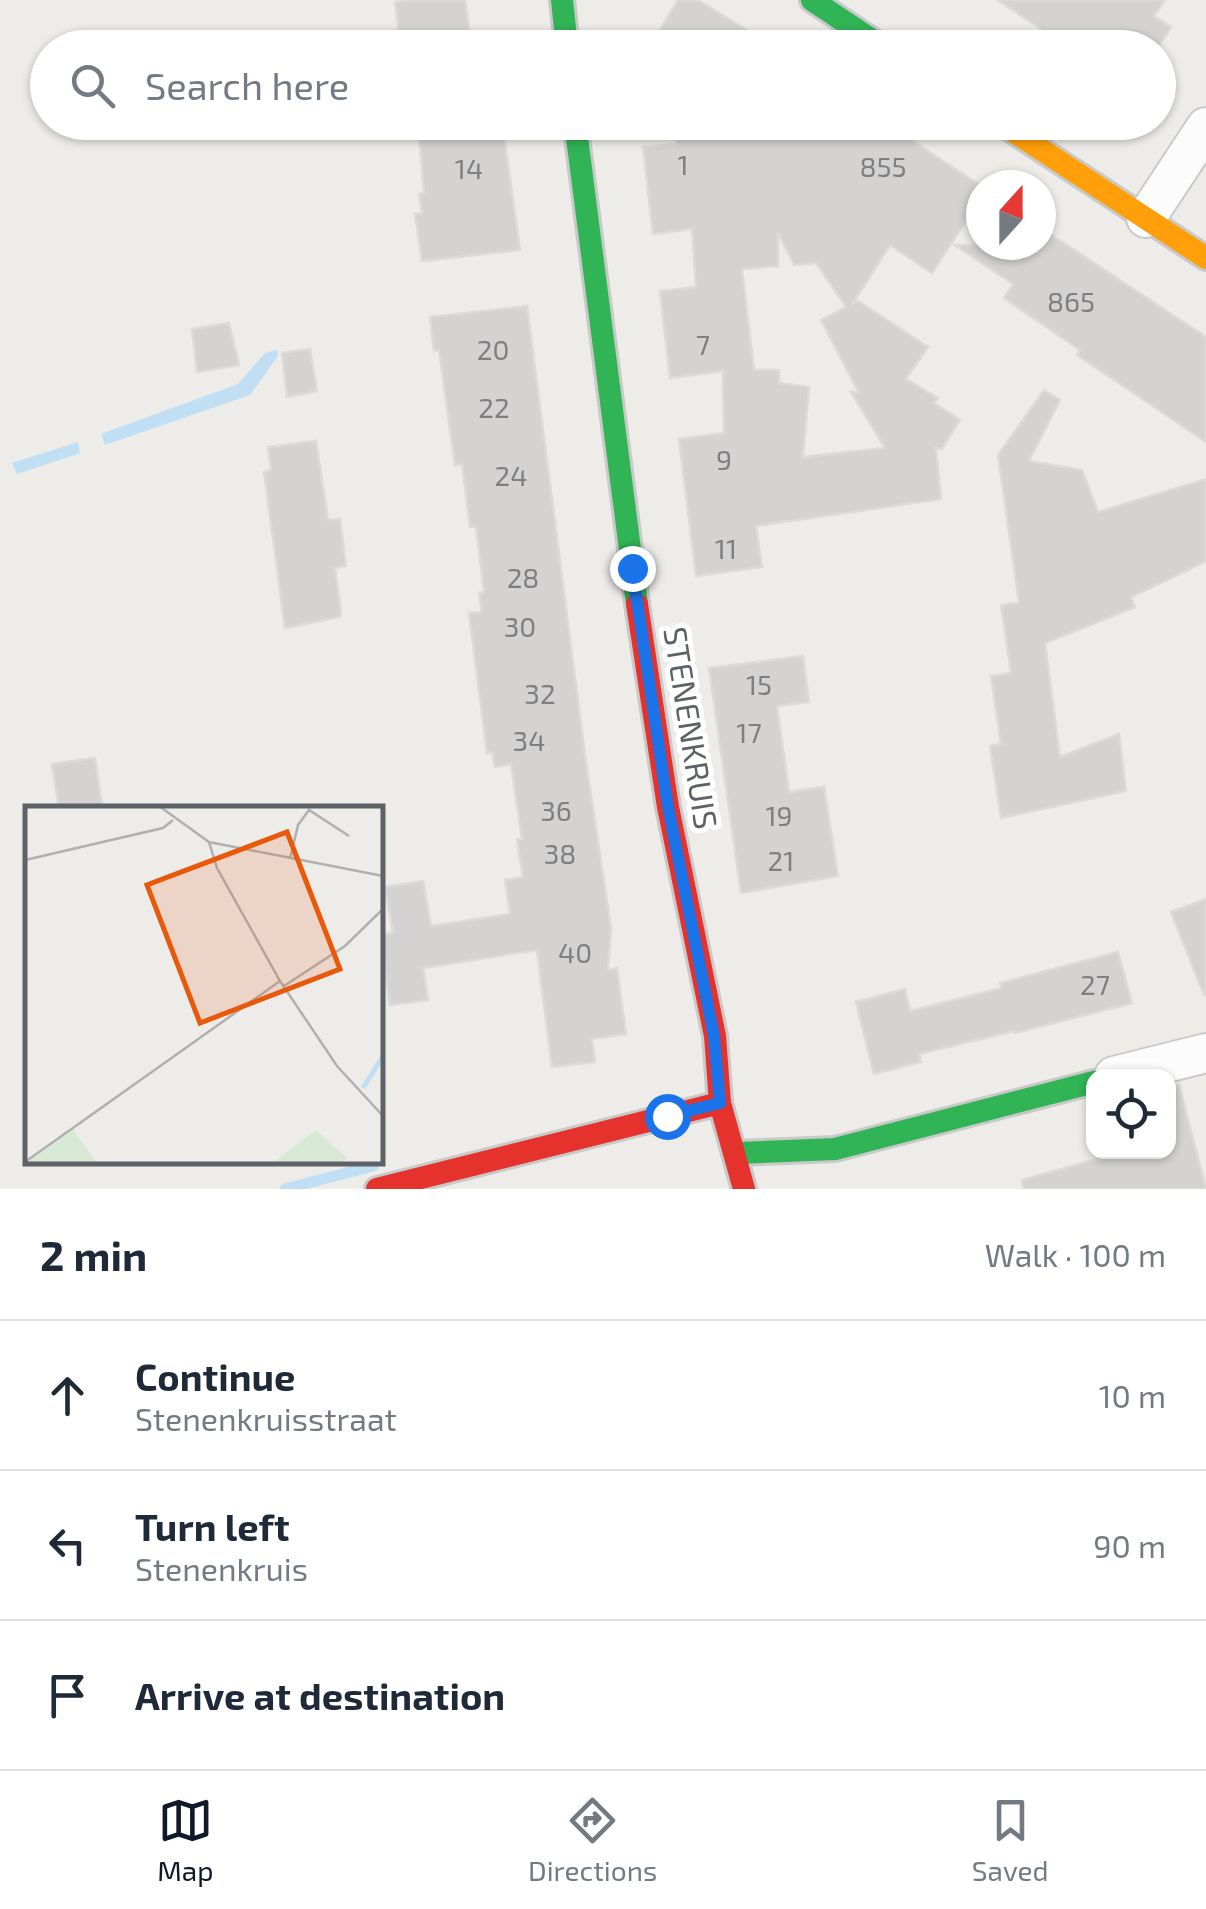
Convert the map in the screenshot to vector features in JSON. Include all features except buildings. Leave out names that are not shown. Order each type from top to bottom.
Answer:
[{"type":"street","points":[[562,0],[565,30]]},
{"type":"street","points":[[812,0],[857,30]]},
{"type":"street","points":[[1146,218],[1206,127]]},
{"type":"street","name":"STENENKRUIS","points":[[578,140],[632,568],[668,807],[714,1036],[720,1103],[744,1189]]},
{"type":"street","points":[[1027,140],[1206,258]]},
{"type":"street","points":[[1142,1069],[1206,1053]]},
{"type":"street","points":[[736,1153],[835,1148],[1086,1084]]},
{"type":"street","points":[[377,1189],[720,1103]]},
{"type":"water","points":[[277,350],[278,356],[250,395],[105,445],[101,434],[238,384],[265,353]]},
{"type":"water","points":[[78,442],[80,453],[17,474],[12,463]]},
{"type":"waterway","points":[[285,1189],[373,1166]]},
{"type":"traffic: fast","points":[[562,0],[565,30]]},
{"type":"traffic: fast","points":[[812,0],[857,30]]},
{"type":"traffic: fast","points":[[577,140],[637,604]]},
{"type":"traffic: fast","points":[[737,1153],[835,1149],[1086,1084]]},
{"type":"traffic: slow","points":[[1026,140],[1206,258]]},
{"type":"traffic: jam","points":[[637,604],[668,807],[715,1036],[720,1103],[744,1189]]},
{"type":"traffic: jam","points":[[377,1189],[720,1103]]},
{"type":"route","points":[[632,568],[668,807],[714,1036],[720,1103],[667,1116]]}]
